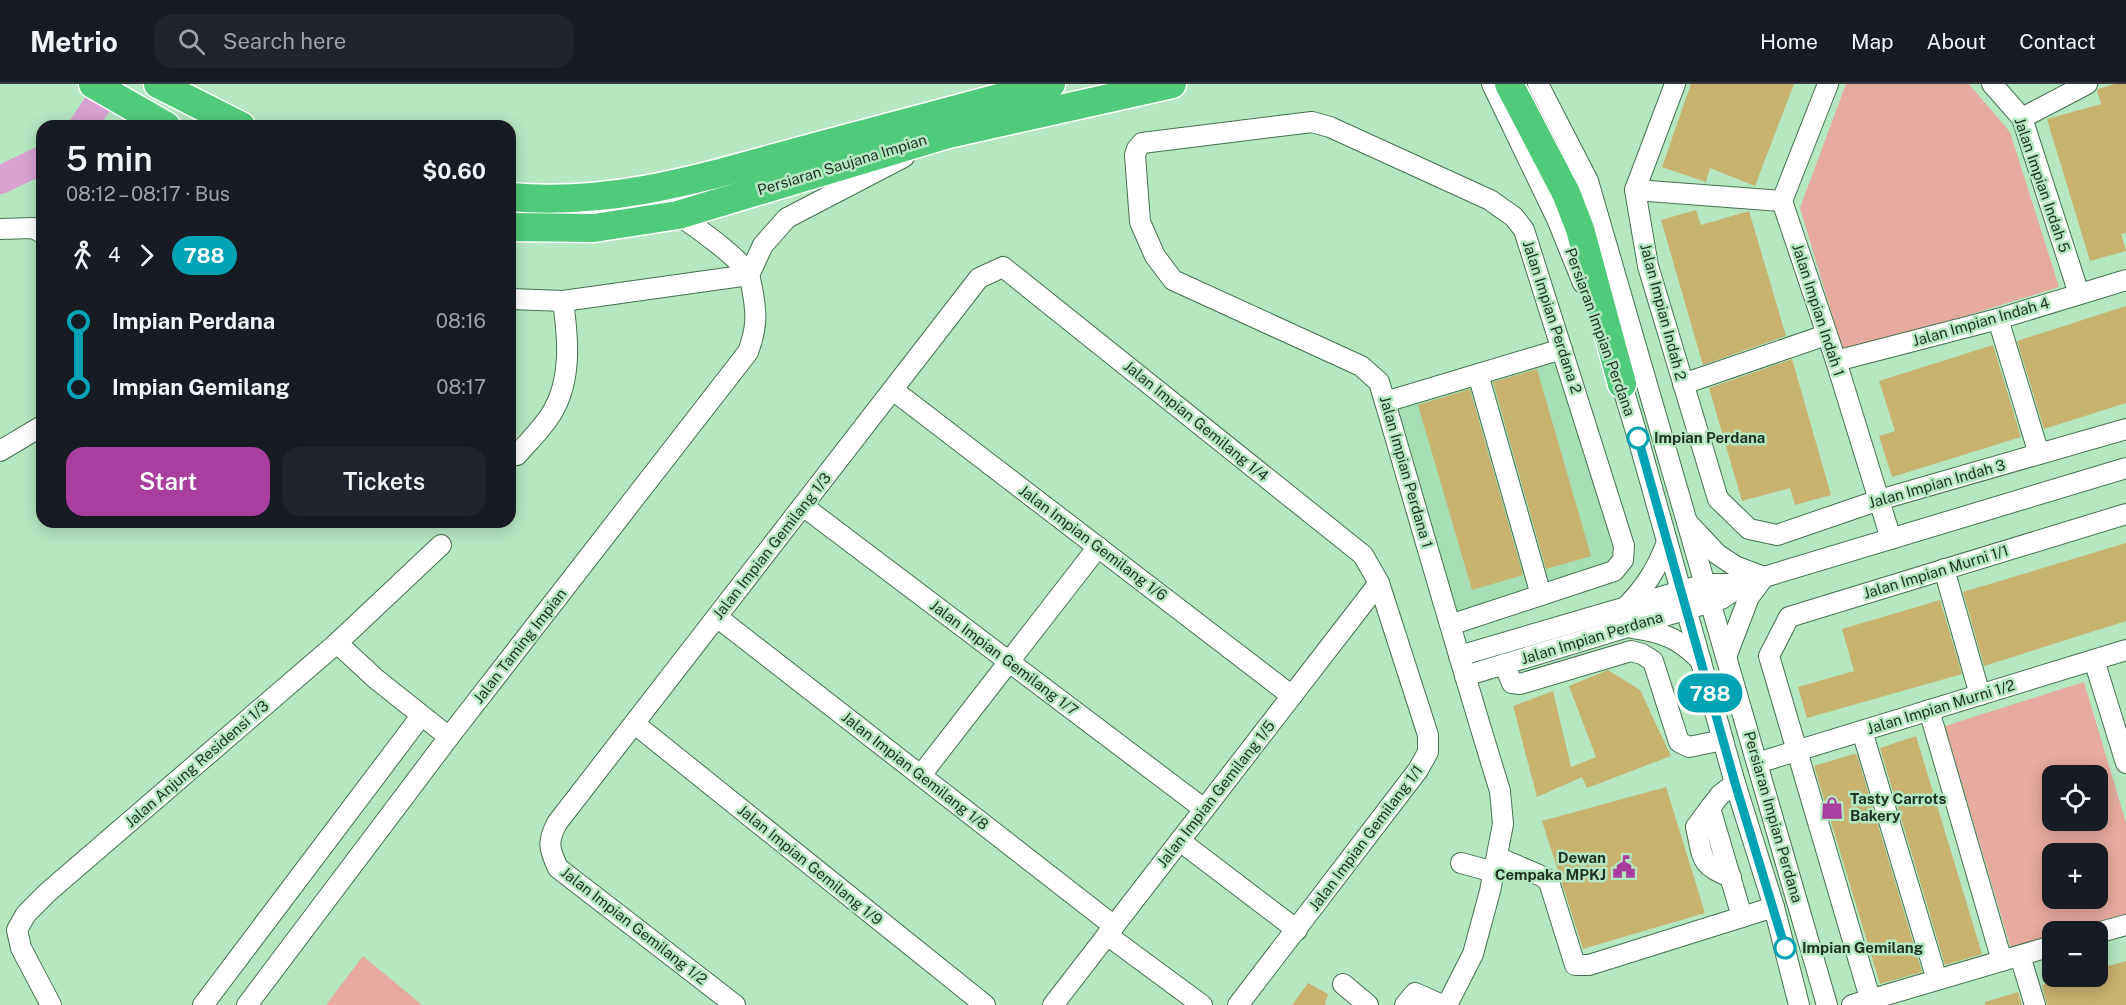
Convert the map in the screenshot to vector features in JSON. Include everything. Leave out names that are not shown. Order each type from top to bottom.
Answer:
[{"type":"highway","points":[[158,84],[229,120]]},
{"type":"highway","name":"Persiaran Saujana Impian","points":[[516,197],[608,197],[674,185],[1051,84]]},
{"type":"highway","name":"Persiaran Saujana Impian","points":[[516,227],[594,228],[678,214],[948,134],[1172,84]]},
{"type":"highway","points":[[1509,84],[1566,193],[1580,229],[1622,384]]},
{"type":"highway","points":[[79,86],[102,103],[130,110],[152,120]]},
{"type":"street","name":"Persiaran Impian Perdana","points":[[1492,84],[1557,219],[1622,384],[1735,783],[1774,907],[1799,1005]]},
{"type":"street","name":"Persiaran Impian Perdana","points":[[1538,84],[1588,181],[1827,1005]]},
{"type":"street","points":[[1675,84],[1635,190],[1782,201],[1828,84]]},
{"type":"street","name":"Jalan Impian Indah 5","points":[[1992,84],[2022,117],[2079,294]]},
{"type":"street","points":[[2022,117],[2087,84]]},
{"type":"street","name":"Jalan Impian Perdana 2","points":[[1140,222],[1135,155],[1142,142],[1312,122],[1330,127],[1490,200],[1514,217],[1524,230],[1624,546],[1623,560],[1614,571],[1450,625]]},
{"type":"street","points":[[749,275],[763,245],[787,218],[948,134]]},
{"type":"street","name":"Jalan Impian Indah 2","points":[[1635,190],[1648,266],[1718,499],[1749,529]]},
{"type":"street","name":"Jalan Impian Indah 1","points":[[1782,201],[1836,361],[1891,539]]},
{"type":"street","points":[[678,214],[732,256],[749,275]]},
{"type":"street","name":"Jalan Impian Perdana 1","points":[[1140,222],[1155,256],[1173,280],[1361,366],[1379,382],[1500,792],[1503,824],[1495,865],[1473,954],[1448,1005]]},
{"type":"street","points":[[0,229],[36,229]]},
{"type":"street","name":"Jalan Impian Gemilang 1/3","points":[[550,837],[557,823],[979,278],[1003,267]]},
{"type":"street","name":"Jalan Impian Gemilang 1/4","points":[[1003,267],[1363,555],[1379,583]]},
{"type":"street","points":[[516,299],[563,301],[749,275]]},
{"type":"street","name":"Jalan Taming Impian","points":[[246,1005],[748,352],[755,333],[756,309],[749,275]]},
{"type":"street","name":"Jalan Impian Indah 4","points":[[1836,361],[1998,319],[2126,280]]},
{"type":"street","points":[[517,456],[552,413],[563,389],[568,337],[563,301]]},
{"type":"street","points":[[1998,319],[2039,454]]},
{"type":"street","points":[[1683,384],[1826,335]]},
{"type":"street","points":[[1385,402],[1562,350]]},
{"type":"street","points":[[1478,374],[1541,595]]},
{"type":"street","name":"Jalan Impian Gemilang 1/6","points":[[893,390],[1292,696]]},
{"type":"street","name":"Jalan Impian Indah 3","points":[[1749,529],[1777,535],[1880,500],[2126,429]]},
{"type":"street","points":[[0,451],[36,430]]},
{"type":"street","name":"Jalan Impian Perdana","points":[[1459,656],[1626,607],[1684,600],[1708,593],[1733,592],[1744,584],[2126,468]]},
{"type":"street","name":"Jalan Impian Gemilang 1/7","points":[[803,506],[1204,809]]},
{"type":"street","name":"Jalan Impian Murni 1/1","points":[[1797,751],[1769,656],[1789,617],[2126,514]]},
{"type":"street","points":[[1687,522],[1717,554],[1735,566],[1764,578],[1749,597],[1726,657]]},
{"type":"street","points":[[1626,607],[1642,590],[1658,567],[1667,542]]},
{"type":"street","name":"Jalan Anjung Residensi 1/3","points":[[51,1005],[21,948],[17,930],[26,914],[48,892],[337,644],[441,545]]},
{"type":"street","points":[[921,775],[1098,548]]},
{"type":"street","points":[[1944,569],[1980,695]]},
{"type":"street","name":"Jalan Impian Gemilang 1/5","points":[[1053,1005],[1379,583]]},
{"type":"street","name":"Jalan Impian Gemilang 1/1","points":[[1238,1005],[1418,770],[1428,752],[1428,735],[1379,583]]},
{"type":"street","name":"Jalan Impian Perdana","points":[[1465,676],[1628,627],[1684,600]]},
{"type":"street","name":"Jalan Impian Gemilang 1/8","points":[[717,617],[921,775],[1202,1005]]},
{"type":"street","points":[[1628,627],[1655,631],[1671,638],[1686,646],[1701,661]]},
{"type":"street","points":[[337,644],[421,716],[450,737]]},
{"type":"street","name":"Jalan Impian Murni 1/2","points":[[1757,763],[2126,650]]},
{"type":"street","points":[[1504,664],[1512,682],[1520,684],[1631,651],[1642,654],[1653,661],[1679,742],[1689,747],[1723,740]]},
{"type":"street","points":[[2094,660],[2126,763]]},
{"type":"street","points":[[1929,711],[2011,958],[2035,1005]]},
{"type":"street","points":[[203,1005],[421,716]]},
{"type":"street","name":"Jalan Impian Gemilang 1/9","points":[[635,724],[985,1005]]},
{"type":"street","points":[[1862,731],[1937,980]]},
{"type":"street","points":[[1797,751],[1865,1003],[2042,949]]},
{"type":"street","points":[[1735,783],[1720,795],[1696,827],[1704,862],[1713,871],[1731,877],[1742,917]]},
{"type":"street","name":"Jalan Impian Gemilang 1/2","points":[[550,837],[551,853],[558,868],[735,1005]]},
{"type":"street","points":[[1180,841],[1297,930]]},
{"type":"street","points":[[1461,863],[1495,865],[1545,878],[1550,885],[1575,965],[1589,965],[1774,907]]},
{"type":"street","points":[[2108,930],[2126,925]]},
{"type":"street","points":[[1343,984],[1368,1005]]},
{"type":"street","points":[[1405,1005],[1415,993],[1442,1005]]},
{"type":"shaded area","points":[[1846,84],[1969,84],[2010,132],[2059,287],[1844,354],[1800,208]]},
{"type":"shaded area","points":[[1557,355],[1616,545],[1615,558],[1607,568],[1455,617],[1392,404]]},
{"type":"shaded area","points":[[2084,682],[2126,823],[2126,914],[2103,921],[2042,921],[2042,940],[2011,949],[1945,726]]},
{"type":"shaded area","points":[[363,956],[422,1005],[326,1005]]},
{"type":"building","points":[[1691,84],[1794,84],[1755,186],[1710,168],[1706,182],[1662,167]]},
{"type":"building","points":[[2115,84],[2126,84],[2126,233],[2121,234],[2126,251],[2090,261],[2047,119],[2101,104],[2098,89]]},
{"type":"building","points":[[1696,210],[1701,225],[1749,211],[1786,336],[1703,365],[1661,220]]},
{"type":"building","points":[[2126,306],[2126,403],[2044,429],[2017,341]]},
{"type":"building","points":[[1993,345],[2021,437],[1892,477],[1879,436],[1895,431],[1879,381]]},
{"type":"building","points":[[1792,359],[1831,495],[1795,505],[1790,488],[1742,501],[1709,388]]},
{"type":"building","points":[[1537,369],[1591,556],[1546,569],[1493,382]]},
{"type":"building","points":[[1470,389],[1523,575],[1472,590],[1418,405]]},
{"type":"building","points":[[2126,543],[2126,621],[1984,666],[1963,592]]},
{"type":"building","points":[[1940,600],[1962,674],[1807,718],[1798,687],[1854,671],[1842,629]]},
{"type":"building","points":[[1608,670],[1640,690],[1671,756],[1587,788],[1582,777],[1537,797],[1513,706],[1553,691],[1571,767],[1596,757],[1569,686]]},
{"type":"building","points":[[1916,736],[1982,954],[1945,965],[1880,748]]},
{"type":"building","points":[[1857,755],[1922,972],[1880,984],[1814,766]]},
{"type":"building","name":"Dewan Cempaka MPKJ","points":[[1666,787],[1705,913],[1583,949],[1542,821]]},
{"type":"building","points":[[2126,961],[2126,1005],[2047,1005],[2042,987],[2108,987],[2108,966]]},
{"type":"building","points":[[1308,983],[1328,994],[1325,1005],[1292,1005]]},
{"type":"building","points":[[2018,992],[2022,1005],[1985,1005],[1985,1002]]},
{"type":"waterway","points":[[87,120],[111,84]]},
{"type":"waterway","points":[[0,180],[36,163]]},
{"type":"bus line","name":"788","points":[[1638,438],[1735,783],[1785,948]]},
{"type":"place","name":"Impian Perdana","points":[[1638,438]]},
{"type":"place","name":"Tasty Carrots Bakery","points":[[1832,808]]},
{"type":"place","name":"Dewan Cempaka MPKJ","points":[[1624,867]]},
{"type":"place","name":"Impian Gemilang","points":[[1785,948]]}]
